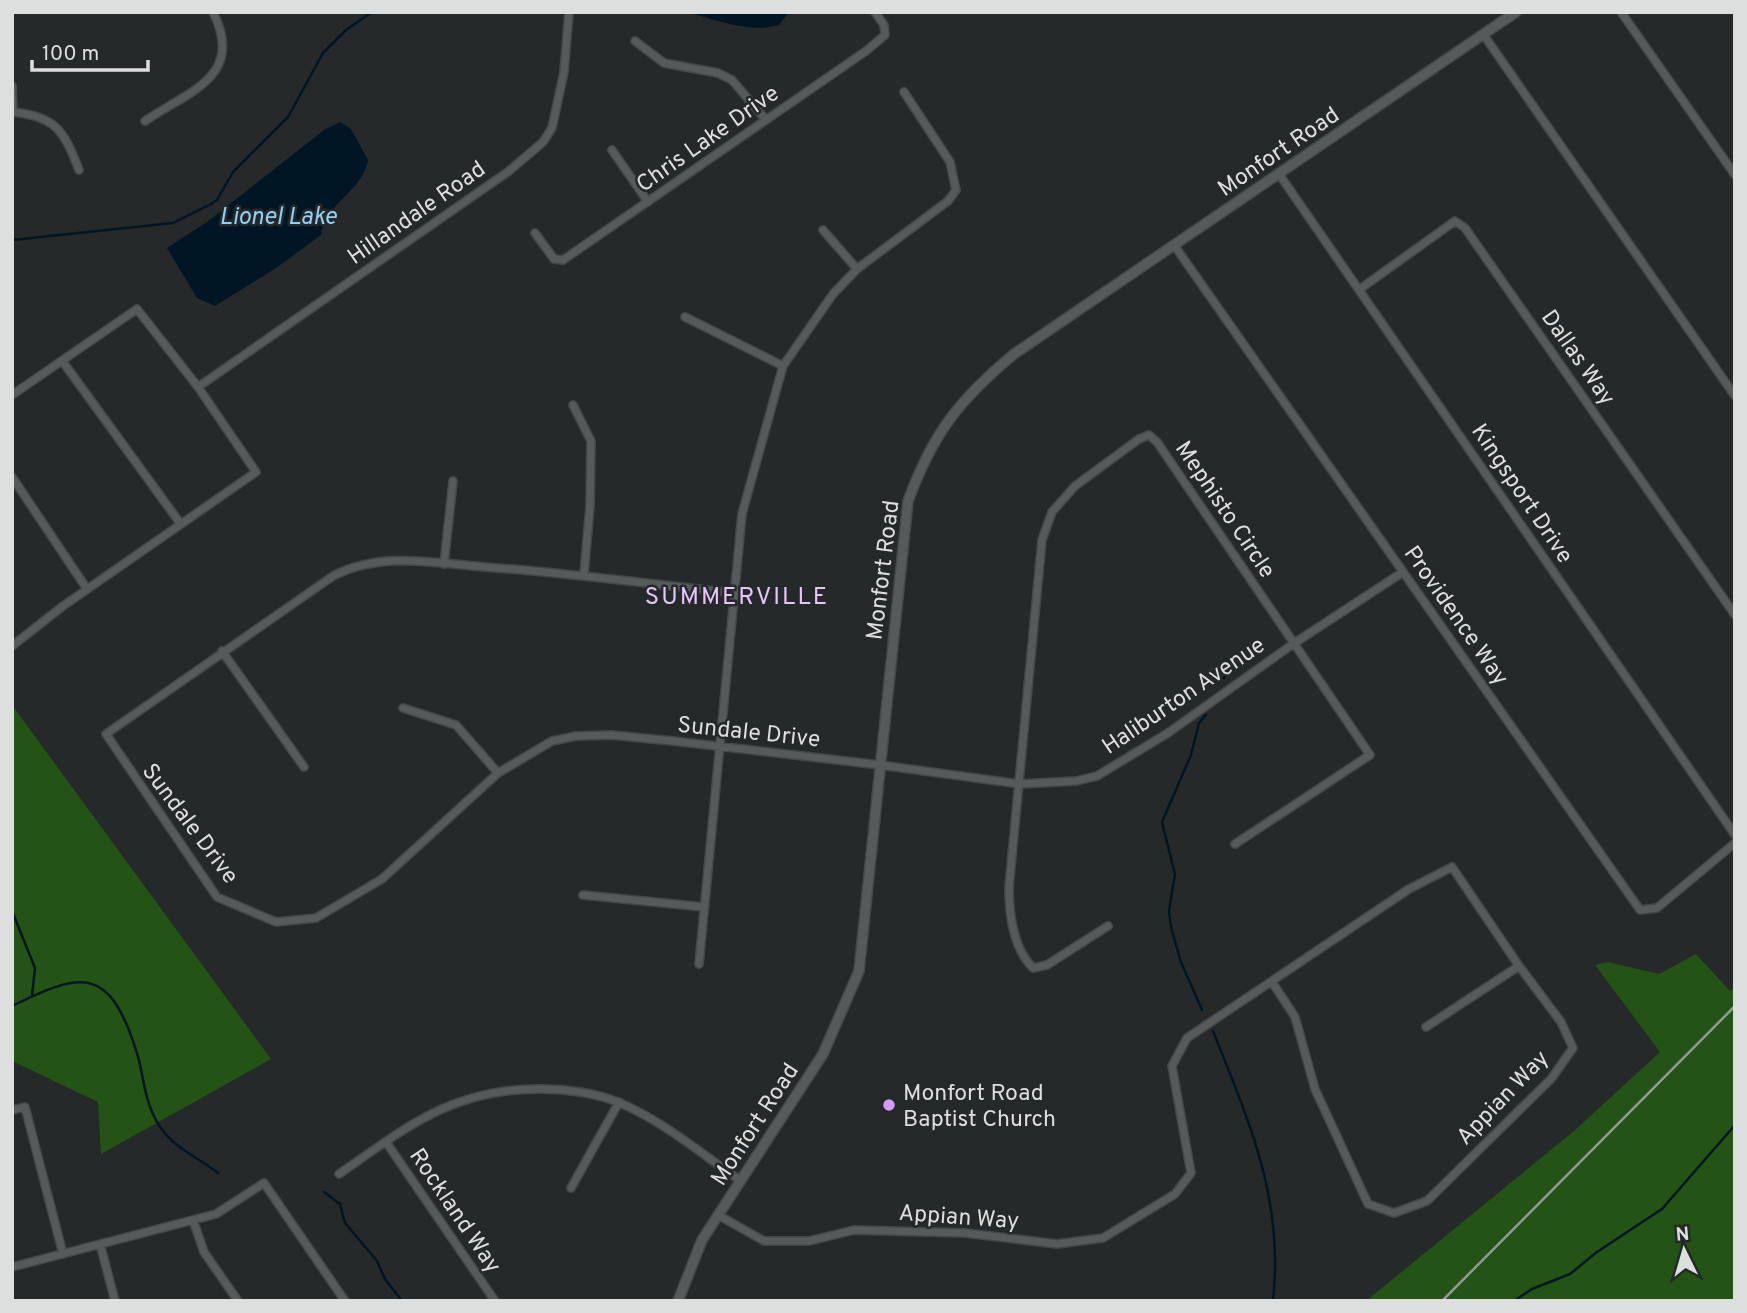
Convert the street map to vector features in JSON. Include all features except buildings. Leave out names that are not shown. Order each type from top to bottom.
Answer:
[{"type":"street","points":[[145,121],[209,78],[221,64],[225,52],[223,33],[213,12]]},
{"type":"street","name":"Hillandale Road","points":[[198,387],[509,171],[543,142],[557,109],[569,12]]},
{"type":"street","name":"Chris Lake Drive","points":[[535,233],[554,259],[564,260],[885,35],[884,25],[875,12]]},
{"type":"street","name":"Monfort Road","points":[[678,1301],[702,1240],[823,1054],[859,971],[908,501],[923,459],[950,417],[986,377],[1014,354],[1516,12]]},
{"type":"street","points":[[1621,12],[1735,175]]},
{"type":"street","points":[[1483,34],[1735,396]]},
{"type":"street","points":[[635,41],[664,63],[718,73],[732,79],[766,120]]},
{"type":"street","points":[[12,86],[12,112],[32,114],[58,127],[67,138],[79,170]]},
{"type":"street","points":[[698,964],[742,514],[783,366],[833,294],[857,269],[948,201],[956,190],[950,162],[904,92]]},
{"type":"street","points":[[612,150],[648,202]]},
{"type":"street","name":"Kingsport Drive","points":[[1279,174],[1735,835]]},
{"type":"street","name":"Dallas Way","points":[[1360,289],[1455,221],[1465,228],[1735,615]]},
{"type":"street","points":[[823,230],[857,269]]},
{"type":"street","name":"Providence Way","points":[[1174,245],[1640,910],[1657,908],[1735,843]]},
{"type":"street","points":[[12,396],[137,309],[198,387],[256,472],[87,589],[12,646]]},
{"type":"street","points":[[685,317],[783,366]]},
{"type":"street","points":[[63,362],[180,523]]},
{"type":"street","points":[[573,405],[590,442],[590,506],[584,574]]},
{"type":"street","name":"Mephisto Circle","points":[[1108,926],[1048,965],[1033,968],[1017,942],[1009,908],[1042,540],[1052,512],[1075,485],[1139,439],[1149,435],[1157,442],[1370,755],[1235,844]]},
{"type":"street","points":[[12,477],[87,589]]},
{"type":"street","points":[[444,564],[453,481]]},
{"type":"street","name":"Sundale Drive","points":[[734,593],[584,574],[394,560],[352,567],[333,576],[222,651],[106,734],[217,897],[276,922],[316,918],[382,879],[498,773],[552,741],[576,736],[611,735],[880,765]]},
{"type":"street","name":"Haliburton Avenue","points":[[880,765],[1020,785],[1076,781],[1097,776],[1168,733],[1293,644],[1403,572]]},
{"type":"street","points":[[222,651],[304,767]]},
{"type":"street","points":[[403,708],[456,725],[498,773]]},
{"type":"street","name":"Appian Way","points":[[718,1215],[764,1241],[809,1241],[854,1230],[965,1233],[1057,1244],[1103,1238],[1175,1194],[1191,1173],[1172,1066],[1187,1038],[1409,889],[1452,867],[1519,966],[1561,1022],[1573,1048],[1551,1079],[1427,1201],[1394,1213],[1368,1205],[1315,1088],[1294,1017],[1272,982]]},
{"type":"street","points":[[583,895],[704,907]]},
{"type":"street","points":[[1426,1027],[1519,966]]},
{"type":"street","points":[[339,1174],[420,1118],[468,1097],[506,1089],[563,1089],[619,1102],[741,1181]]},
{"type":"street","points":[[571,1188],[619,1102]]},
{"type":"street","points":[[12,1110],[25,1107],[63,1254]]},
{"type":"street","name":"Rockland Way","points":[[386,1142],[495,1301]]},
{"type":"street","points":[[12,1267],[193,1220],[234,1205],[264,1183],[345,1301]]},
{"type":"street","points":[[193,1220],[204,1252],[238,1301]]},
{"type":"street","points":[[100,1244],[115,1301]]},
{"type":"green space","points":[[12,705],[271,1059],[101,1154],[98,1102],[12,1061]]},
{"type":"green space","points":[[1696,954],[1730,991],[1735,987],[1735,1301],[1366,1301],[1574,1131],[1660,1052],[1595,965],[1608,962],[1659,974]]},
{"type":"water","points":[[685,12],[789,12],[779,25],[755,28]]},
{"type":"water","name":"Lionel Lake","points":[[340,122],[351,129],[368,160],[359,180],[329,214],[321,235],[276,268],[215,306],[197,298],[167,248],[207,222],[324,130]]},
{"type":"waterway","points":[[12,240],[173,223],[211,204],[217,200],[233,172],[288,117],[323,53],[346,30],[372,12]]},
{"type":"waterway","points":[[1224,678],[1228,669],[1227,659]]},
{"type":"waterway","points":[[1202,1010],[1181,962],[1171,927],[1169,911],[1175,874],[1162,822],[1191,755],[1199,723],[1206,715]]},
{"type":"waterway","points":[[12,911],[35,968],[32,996]]},
{"type":"waterway","points":[[12,1006],[57,987],[74,983],[90,983],[103,990],[115,1002],[126,1022],[149,1104],[158,1124],[180,1148],[218,1173]]},
{"type":"waterway","points":[[1213,1031],[1251,1130],[1269,1195],[1275,1264],[1273,1301]]},
{"type":"waterway","points":[[1514,1301],[1532,1289],[1570,1274],[1597,1252],[1662,1209],[1735,1125]]},
{"type":"waterway","points":[[324,1192],[340,1204],[345,1223],[377,1261],[385,1279],[402,1301]]},
{"type":"railway","points":[[1442,1301],[1735,1006]]},
{"type":"place","name":"Monfort Road Baptist Church","points":[[889,1105]]},
{"type":"district","name":"SUMMERVILLE","points":[[737,596]]}]
